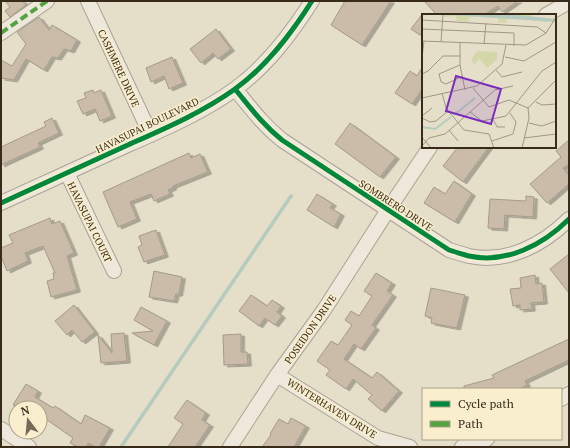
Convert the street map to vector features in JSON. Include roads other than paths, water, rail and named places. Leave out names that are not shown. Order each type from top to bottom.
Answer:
[{"type":"street","points":[[1,33],[47,1]]},
{"type":"street","name":"CASHMERE DRIVE","points":[[88,1],[151,135]]},
{"type":"street","name":"HAVASUPAI BOULEVARD","points":[[1,203],[151,135],[199,111],[235,89],[263,64],[280,46],[312,1]]},
{"type":"street","points":[[548,14],[569,2]]},
{"type":"street","name":"SOMBRERO DRIVE","points":[[235,89],[270,130],[324,168],[449,250],[470,256],[485,257],[499,257],[521,252],[548,237],[569,219]]},
{"type":"street","name":"POSEIDON DRIVE","points":[[230,447],[277,375],[324,310],[429,148]]},
{"type":"street","name":"HAVASUPAI COURT","points":[[67,173],[114,271]]},
{"type":"street","name":"WINTERHAVEN DRIVE","points":[[277,375],[378,438],[410,447]]},
{"type":"street","points":[[1,429],[20,445]]},
{"type":"street","points":[[462,447],[484,440]]},
{"type":"waterway","points":[[121,447],[291,196]]}]
